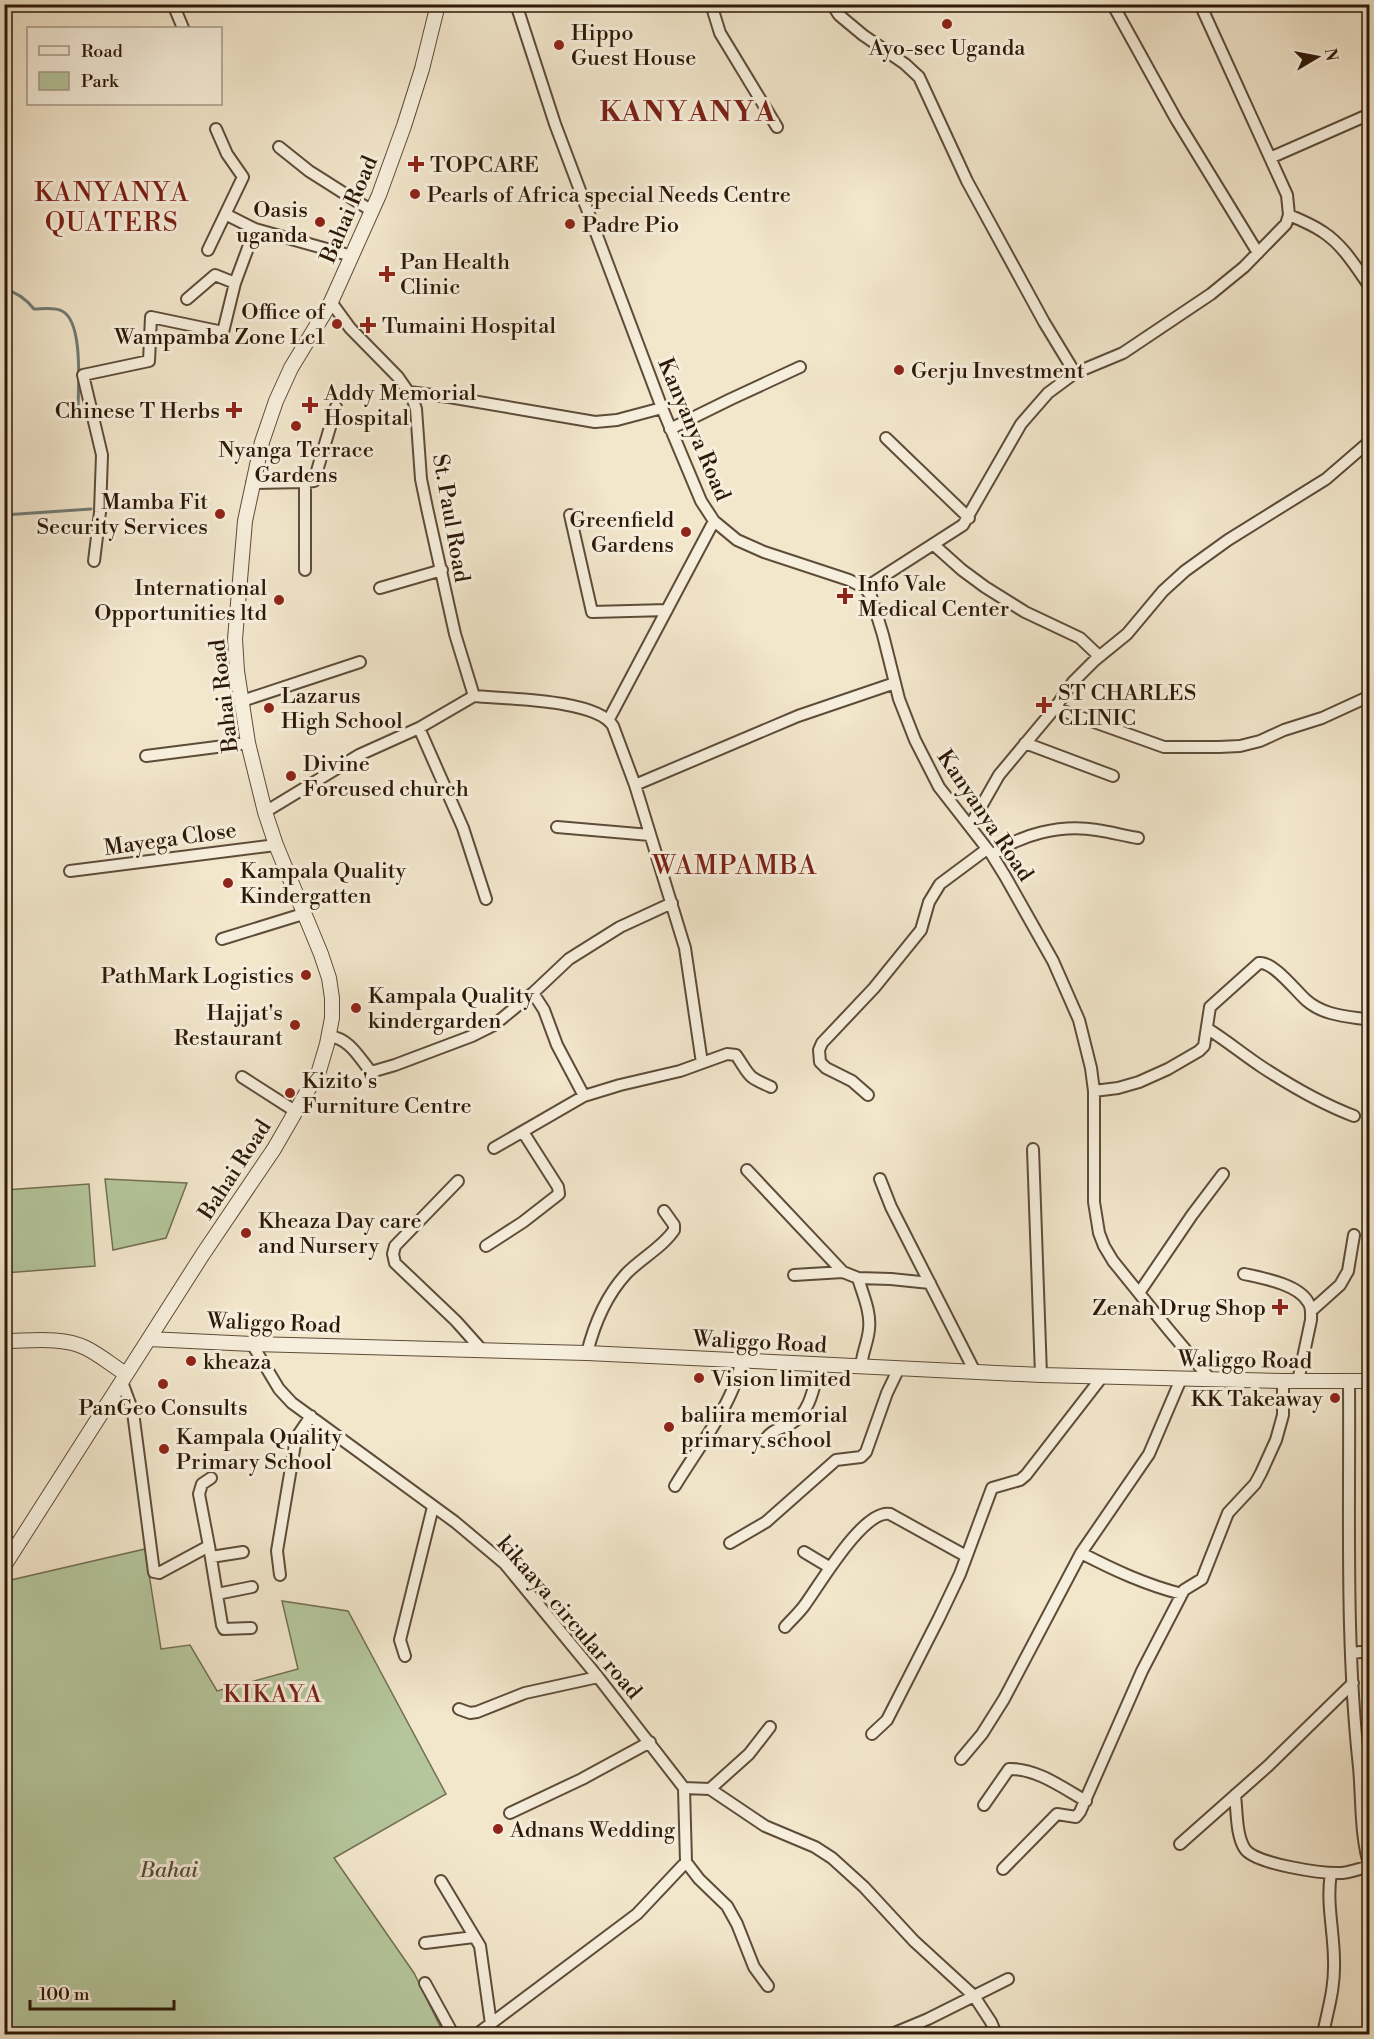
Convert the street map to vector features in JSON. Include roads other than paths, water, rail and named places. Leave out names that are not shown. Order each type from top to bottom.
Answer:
[{"type":"street","points":[[173,4],[183,27]]},
{"type":"street","name":"Bahai Road","points":[[4,1566],[10,1543],[124,1378],[274,1149],[319,1071],[329,1036],[332,998],[329,978],[265,812],[248,742],[235,639],[245,521],[262,442],[280,392],[291,368],[331,302],[372,211],[404,126],[422,69],[438,4]]},
{"type":"street","name":"Kanyanya Road","points":[[516,4],[555,124],[670,429],[701,501],[714,521],[737,540],[764,552],[849,580],[865,588],[875,606],[906,719],[928,767],[939,787],[989,852],[1053,961],[1071,999],[1086,1044],[1094,1092],[1095,1218],[1104,1246],[1113,1261],[1210,1379]]},
{"type":"street","points":[[711,4],[720,33],[777,127]]},
{"type":"street","points":[[832,4],[839,15],[862,35],[905,64],[919,77],[967,181],[1044,322],[1076,373]]},
{"type":"street","points":[[1103,4],[1114,5],[1176,119],[1258,253]]},
{"type":"street","points":[[865,588],[957,531],[969,518],[1026,417],[1048,393],[1076,373],[1123,353],[1211,294],[1258,253],[1286,224],[1289,214],[1287,195],[1200,4]]},
{"type":"street","points":[[1270,158],[1370,114]]},
{"type":"street","points":[[208,250],[243,177],[227,154],[216,129]]},
{"type":"street","points":[[279,147],[309,171],[372,211]]},
{"type":"street","points":[[227,214],[255,229],[352,256]]},
{"type":"street","points":[[1289,214],[1333,239],[1370,287]]},
{"type":"street","points":[[94,561],[101,493],[102,455],[83,375],[149,361],[151,317],[223,332],[235,283],[255,229]]},
{"type":"street","points":[[187,299],[215,275],[235,283]]},
{"type":"street","name":"St. Paul Road","points":[[331,302],[350,328],[398,377],[409,392],[416,409],[421,479],[454,634],[474,696]]},
{"type":"street","points":[[670,429],[800,368]]},
{"type":"street","points":[[409,392],[595,422],[617,420],[662,408]]},
{"type":"street","points":[[252,483],[311,482],[315,477],[336,407]]},
{"type":"street","points":[[886,438],[969,518]]},
{"type":"street","points":[[970,826],[989,790],[1073,682],[1099,656],[1127,634],[1163,591],[1185,571],[1228,540],[1326,479],[1370,441]]},
{"type":"street","points":[[304,570],[305,482]]},
{"type":"street","points":[[570,515],[592,612],[667,610]]},
{"type":"street","points":[[609,719],[714,521]]},
{"type":"street","points":[[934,545],[986,588],[1025,612],[1080,638],[1099,656]]},
{"type":"street","points":[[380,588],[442,570]]},
{"type":"street","points":[[242,701],[360,662]]},
{"type":"street","points":[[635,785],[798,716],[895,683]]},
{"type":"street","points":[[265,812],[359,755],[419,728],[474,696],[565,704],[593,711],[609,719],[614,726],[635,785],[685,948],[702,1063]]},
{"type":"street","points":[[1055,708],[1164,747],[1219,747],[1240,746],[1260,741],[1284,730],[1322,718],[1370,696]]},
{"type":"street","points":[[419,728],[463,828],[486,899]]},
{"type":"street","points":[[146,756],[248,742]]},
{"type":"street","points":[[1025,743],[1113,776]]},
{"type":"street","points":[[557,827],[650,835]]},
{"type":"street","points":[[868,1095],[852,1081],[826,1068],[820,1062],[819,1050],[822,1043],[874,988],[921,930],[929,902],[940,884],[989,852],[1022,838],[1058,830],[1097,830],[1138,838]]},
{"type":"street","name":"Mayega Close","points":[[70,871],[276,844]]},
{"type":"street","points":[[329,1036],[341,1038],[350,1045],[371,1072],[472,1036],[504,1018],[569,959],[596,941],[672,903]]},
{"type":"street","points":[[222,939],[303,914]]},
{"type":"street","points":[[1094,1092],[1139,1082],[1199,1051],[1204,1046],[1210,1007],[1254,966],[1263,962],[1273,967],[1303,997],[1319,1009],[1332,1014],[1370,1020]]},
{"type":"street","points":[[533,993],[544,1010],[557,1045],[584,1096]]},
{"type":"street","points":[[1208,1029],[1303,1092],[1354,1116]]},
{"type":"street","points":[[494,1148],[584,1096],[680,1071],[733,1053],[748,1076],[771,1087]]},
{"type":"street","points":[[242,1077],[295,1111]]},
{"type":"street","points":[[486,1245],[523,1222],[559,1194],[558,1187],[523,1132]]},
{"type":"street","points":[[1033,1149],[1041,1376]]},
{"type":"street","points":[[747,1170],[843,1272],[858,1278],[930,1283]]},
{"type":"street","points":[[1139,1293],[1223,1174]]},
{"type":"street","points":[[880,1179],[891,1207],[975,1372]]},
{"type":"street","points":[[458,1181],[395,1246],[393,1254],[395,1263],[456,1321],[481,1349]]},
{"type":"street","points":[[587,1353],[593,1327],[625,1275],[674,1230],[674,1225],[664,1211]]},
{"type":"street","points":[[1311,1311],[1340,1285],[1347,1271],[1353,1234]]},
{"type":"street","points":[[794,1275],[843,1272]]},
{"type":"street","points":[[1244,1274],[1274,1281],[1293,1289],[1308,1301],[1311,1311],[1298,1382]]},
{"type":"street","points":[[858,1278],[870,1322],[861,1366]]},
{"type":"street","name":"Waliggo Road","points":[[149,1339],[587,1353],[1041,1376],[1283,1382],[1370,1381]]},
{"type":"street","points":[[4,1341],[74,1344],[85,1348],[124,1378],[133,1413],[154,1572],[159,1573],[210,1551],[243,1552]]},
{"type":"street","name":"kikaaya circular road","points":[[252,1344],[279,1389],[292,1403],[371,1463],[455,1522],[505,1564],[650,1742],[684,1788]]},
{"type":"street","points":[[675,1486],[707,1436],[736,1384],[741,1360]]},
{"type":"street","points":[[764,1441],[770,1433],[792,1423],[805,1413],[820,1364]]},
{"type":"street","points":[[730,1543],[766,1522],[836,1460],[861,1457],[866,1452],[887,1393],[899,1368]]},
{"type":"street","points":[[872,1734],[887,1720],[939,1618],[992,1488],[1020,1480],[1026,1475],[1102,1377]]},
{"type":"street","points":[[961,1759],[982,1734],[1005,1699],[1081,1553],[1149,1454],[1181,1379]]},
{"type":"street","points":[[1235,1795],[1241,1839],[1250,1856],[1307,1871],[1330,1873],[1345,1873],[1369,1866],[1354,1725],[1349,1558],[1349,1381]]},
{"type":"street","points":[[1003,1869],[1054,1816],[1057,1814],[1076,1817],[1080,1812],[1142,1671],[1182,1594],[1187,1587],[1202,1579],[1228,1513],[1255,1484],[1261,1473],[1276,1440],[1283,1415],[1283,1382]]},
{"type":"street","points":[[280,1575],[276,1551],[296,1438],[310,1416]]},
{"type":"street","points":[[211,1478],[202,1484],[199,1494],[224,1629],[250,1628]]},
{"type":"street","points":[[405,1656],[400,1640],[433,1507]]},
{"type":"street","points":[[785,1627],[801,1610],[849,1542],[877,1515],[890,1514],[966,1556]]},
{"type":"street","points":[[804,1552],[829,1568]]},
{"type":"street","points":[[1081,1553],[1124,1576],[1155,1588],[1182,1594]]},
{"type":"street","points":[[217,1593],[252,1587]]},
{"type":"street","points":[[1352,1653],[1370,1651]]},
{"type":"street","points":[[459,1709],[470,1713],[477,1712],[537,1690],[598,1677]]},
{"type":"street","points":[[1180,1844],[1268,1766],[1353,1683]]},
{"type":"street","points":[[710,1789],[749,1754],[770,1727]]},
{"type":"street","points":[[510,1813],[582,1779],[650,1742]]},
{"type":"street","points":[[984,1805],[1009,1769],[1016,1768],[1041,1776],[1086,1801]]},
{"type":"street","points":[[768,1986],[754,1967],[727,1906],[699,1879],[686,1862],[684,1788],[710,1789],[765,1826],[815,1847],[832,1858],[864,1887],[914,1941],[974,1996],[992,2022],[996,2034]]},
{"type":"street","points":[[477,2034],[638,1914],[686,1862]]},
{"type":"street","points":[[1323,2034],[1332,1998],[1334,1962],[1328,1902],[1330,1873]]},
{"type":"street","points":[[441,1881],[480,1946],[491,2024]]},
{"type":"street","points":[[425,1943],[474,1937]]},
{"type":"street","points":[[892,2034],[1008,1978]]},
{"type":"street","points":[[425,1983],[453,2034]]},
{"type":"waterway","points":[[4,289],[21,296],[34,309],[59,310],[69,318],[77,341],[78,411]]},
{"type":"waterway","points":[[4,515],[91,509]]},
{"type":"place","name":"Ayo-sec Uganda","points":[[947,24]]},
{"type":"place","name":"Hippo Guest House","points":[[559,45]]},
{"type":"place","name":"TOPCARE","points":[[416,164]]},
{"type":"place","name":"Pearls of Africa special Needs Centre","points":[[415,194]]},
{"type":"place","name":"Oasis uganda","points":[[320,222]]},
{"type":"place","name":"Padre Pio","points":[[570,224]]},
{"type":"place","name":"Pan Health Clinic","points":[[387,274]]},
{"type":"place","name":"Office of Wampamba Zone Lc1","points":[[337,324]]},
{"type":"place","name":"Tumaini Hospital","points":[[368,325]]},
{"type":"place","name":"Gerju Investment","points":[[899,370]]},
{"type":"place","name":"Addy Memorial Hospital","points":[[310,405]]},
{"type":"place","name":"Chinese T Herbs","points":[[234,410]]},
{"type":"place","name":"Nyanga Terrace Gardens","points":[[296,426]]},
{"type":"place","name":"Mamba Fit Security Services","points":[[220,514]]},
{"type":"place","name":"Greenfield Gardens","points":[[686,532]]},
{"type":"place","name":"Info Vale Medical Center","points":[[845,596]]},
{"type":"place","name":"International Opportunities ltd","points":[[279,600]]},
{"type":"place","name":"ST CHARLES CLINIC","points":[[1044,705]]},
{"type":"place","name":"Lazarus High School","points":[[269,708]]},
{"type":"place","name":"Divine Forcused church","points":[[291,776]]},
{"type":"place","name":"Kampala Quality Kindergatten","points":[[228,883]]},
{"type":"place","name":"PathMark Logistics","points":[[306,975]]},
{"type":"place","name":"Kampala Quality kindergarden","points":[[356,1008]]},
{"type":"place","name":"Hajjat's Restaurant","points":[[295,1025]]},
{"type":"place","name":"Kizito's Furniture Centre","points":[[290,1093]]},
{"type":"place","name":"Kheaza Day care and Nursery","points":[[246,1233]]},
{"type":"place","name":"Zenah Drug Shop","points":[[1280,1307]]},
{"type":"place","name":"kheaza","points":[[191,1361]]},
{"type":"place","name":"Vision limited","points":[[699,1378]]},
{"type":"place","name":"PanGeo Consults","points":[[163,1384]]},
{"type":"place","name":"KK Takeaway","points":[[1335,1398]]},
{"type":"place","name":"baliira memorial primary school","points":[[669,1427]]},
{"type":"place","name":"Kampala Quality Primary School","points":[[164,1449]]},
{"type":"place","name":"Adnans Wedding","points":[[498,1829]]},
{"type":"district","name":"KANYANYA","points":[[688,111]]},
{"type":"district","name":"KANYANYA QUATERS","points":[[112,206]]},
{"type":"district","name":"WAMPAMBA","points":[[735,865]]},
{"type":"district","name":"KIKAYA","points":[[273,1694]]},
{"type":"park label","name":"Bahai","points":[[169,1869]]}]
